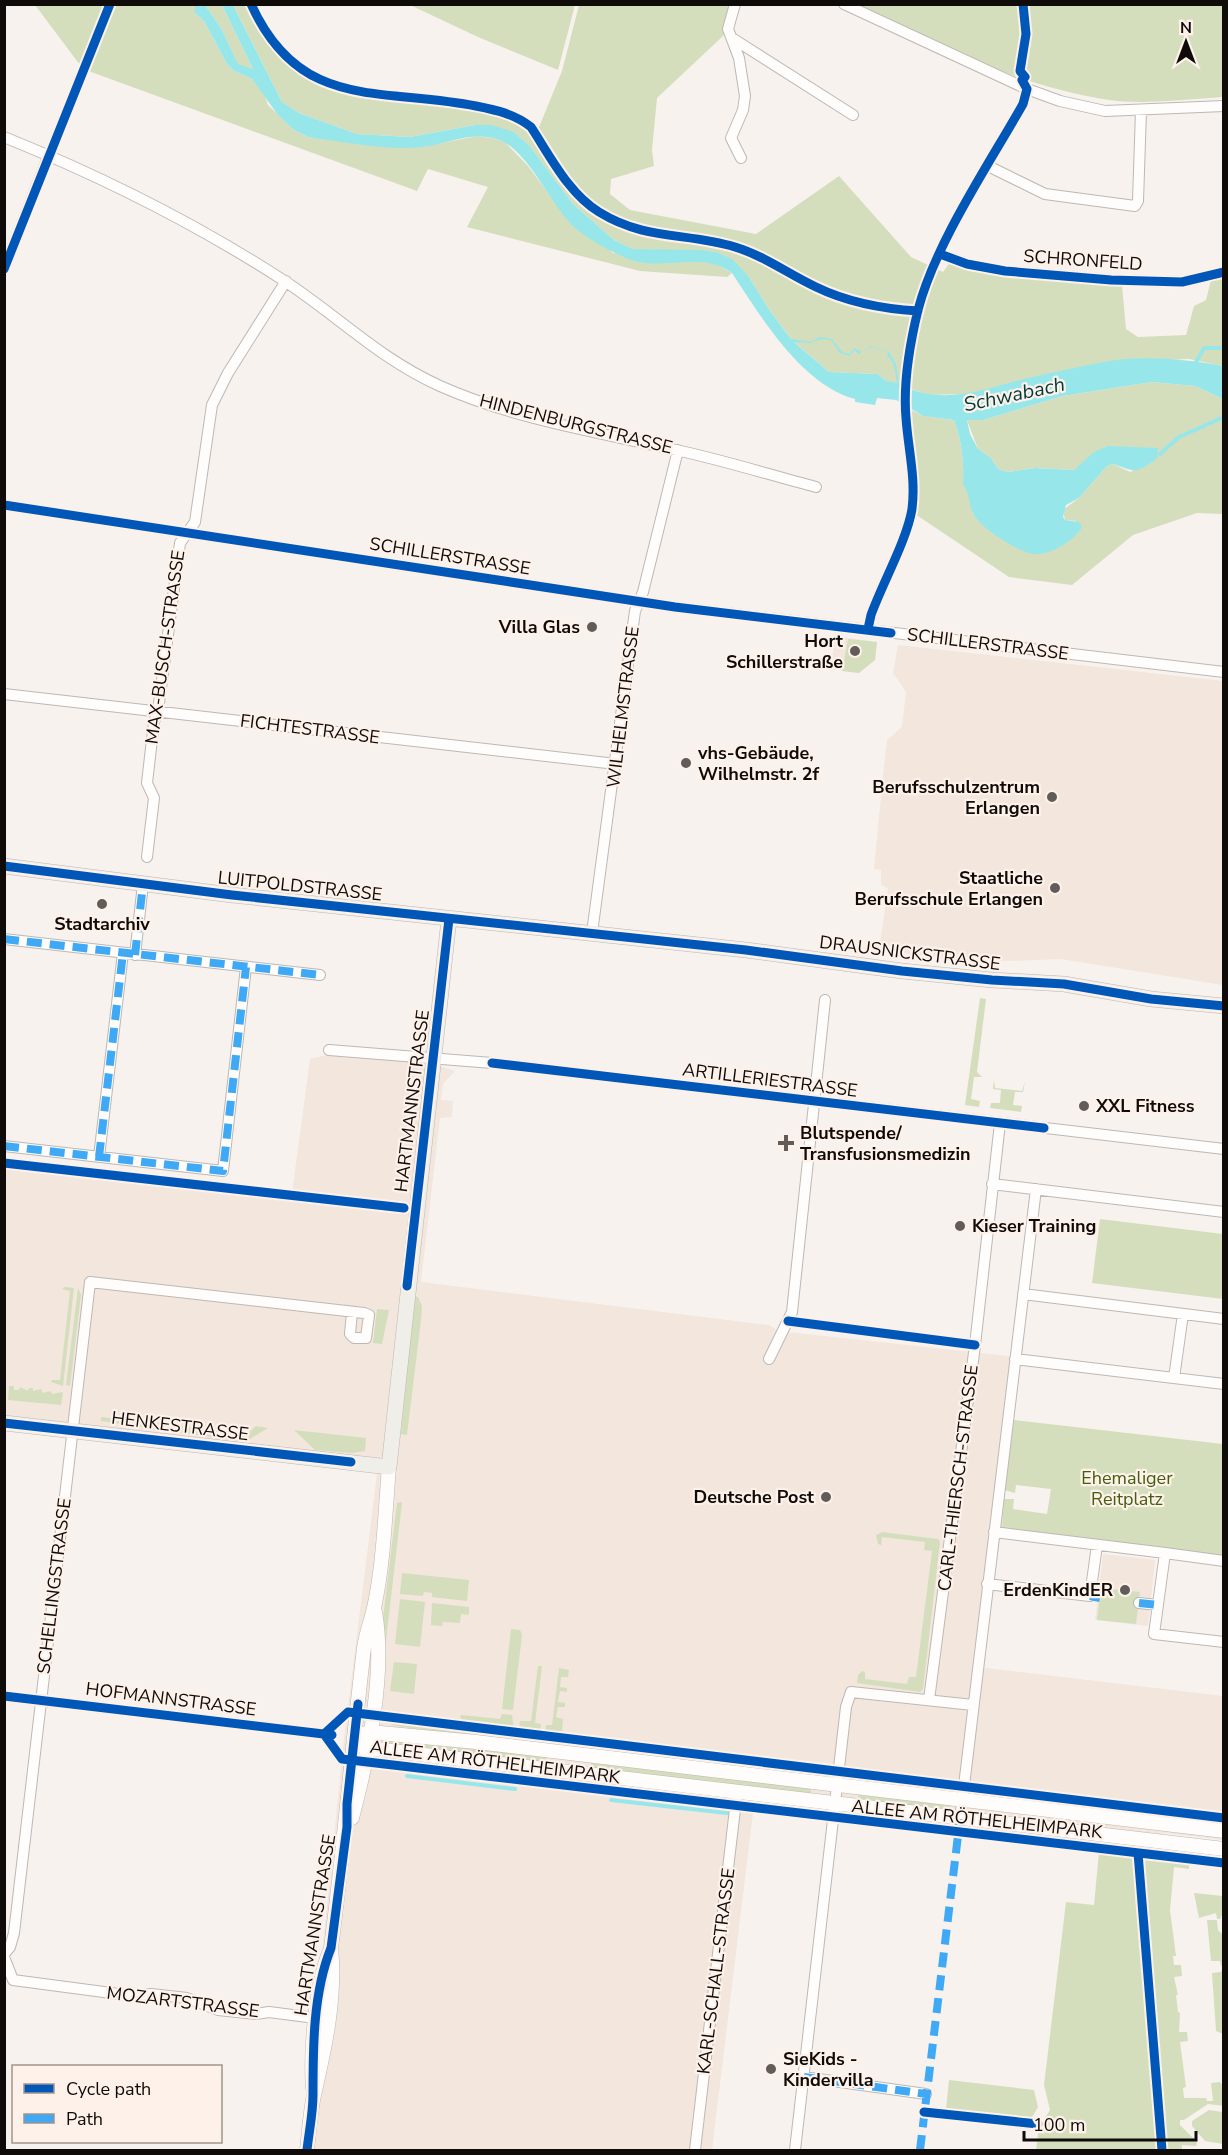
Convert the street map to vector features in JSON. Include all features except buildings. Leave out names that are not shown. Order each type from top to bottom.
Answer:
[{"type":"main road","name":"LUITPOLDSTRASSE","points":[[4,866],[449,919],[592,933]]},
{"type":"main road","name":"HARTMANNSTRASSE","points":[[389,1467],[449,919]]},
{"type":"main road","name":"DRAUSNICKSTRASSE","points":[[592,933],[919,972],[1064,984],[1151,999],[1224,1006]]},
{"type":"main road","name":"HENKESTRASSE","points":[[4,1423],[389,1467]]},
{"type":"street","points":[[735,4],[728,28],[745,88],[743,110],[731,138],[741,158]]},
{"type":"street","points":[[844,4],[1060,102],[1105,111],[1224,106]]},
{"type":"street","points":[[732,38],[853,115]]},
{"type":"street","points":[[868,629],[871,615],[912,511],[912,463],[905,411],[918,311],[940,254],[1023,104],[1027,89]]},
{"type":"street","points":[[988,166],[1045,194],[1135,206],[1138,201],[1141,111]]},
{"type":"street","name":"HINDENBURGSTRASSE","points":[[4,137],[94,175],[253,261],[285,282],[385,357],[440,386],[480,401],[594,433],[678,450],[816,487]]},
{"type":"street","points":[[4,269],[49,155]]},
{"type":"street","name":"SCHRONFELD","points":[[940,254],[967,264],[1005,270],[1111,280],[1182,282],[1224,272]]},
{"type":"street","name":"MAX-BUSCH-STRASSE","points":[[147,857],[154,798],[147,783],[154,722],[158,711],[180,543],[195,522],[212,405],[228,373],[285,282]]},
{"type":"street","name":"WILHELMSTRASSE","points":[[592,933],[629,652],[639,601],[678,450]]},
{"type":"street","name":"SCHILLERSTRASSE","points":[[4,505],[639,601],[1224,672]]},
{"type":"street","name":"FICHTESTRASSE","points":[[4,694],[616,764]]},
{"type":"street","points":[[135,955],[143,884]]},
{"type":"street","points":[[4,939],[320,975]]},
{"type":"street","points":[[99,1157],[123,953]]},
{"type":"street","points":[[4,1146],[223,1171],[246,967]]},
{"type":"street","points":[[769,1359],[792,1312],[825,1000]]},
{"type":"street","name":"ARTILLERIESTRASSE","points":[[329,1050],[492,1063],[1224,1149]]},
{"type":"street","name":"CARL-THIERSCH-STRASSE","points":[[929,1700],[975,1345],[1000,1123]]},
{"type":"street","points":[[992,1184],[1224,1212]]},
{"type":"street","points":[[960,1819],[1036,1189]]},
{"type":"street","name":"SCHELLINGSTRASSE","points":[[9,1984],[4,1956],[10,1947],[14,1933],[90,1282],[352,1312]]},
{"type":"street","points":[[1023,1294],[1224,1319]]},
{"type":"street","points":[[1174,1378],[1183,1314]]},
{"type":"street","points":[[1015,1359],[1224,1384]]},
{"type":"street","name":"HARTMANNSTRASSE","points":[[307,2151],[313,2097],[321,2070],[323,2019],[333,1968],[332,1948],[347,1827],[354,1737],[366,1633],[374,1608],[389,1467]]},
{"type":"street","points":[[994,1532],[1224,1561]]},
{"type":"street","points":[[987,1584],[1095,1597],[1096,1545]]},
{"type":"street","points":[[1165,1553],[1154,1634],[1224,1642]]},
{"type":"street","points":[[1139,1603],[1158,1605]]},
{"type":"street","name":"HARTMANNSTRASSE","points":[[347,1827],[357,1797],[370,1732],[379,1637],[374,1608]]},
{"type":"street","points":[[795,2151],[846,1707],[850,1692],[973,1705]]},
{"type":"street","name":"HOFMANNSTRASSE","points":[[4,1696],[324,1734]]},
{"type":"street","name":"ALLEE AM RÖTHELHEIMPARK","points":[[354,1737],[370,1732],[1224,1831]]},
{"type":"street","name":"ALLEE AM RÖTHELHEIMPARK","points":[[354,1737],[366,1748],[1224,1849]]},
{"type":"street","points":[[568,1773],[570,1754]]},
{"type":"street","name":"KARL-SCHALL-STRASSE","points":[[695,2151],[737,1792]]},
{"type":"street","name":"MOZARTSTRASSE","points":[[9,1984],[134,1996],[151,1994],[187,1998],[218,2010],[256,2014],[269,2012],[323,2019]]},
{"type":"street","points":[[804,2077],[926,2094]]},
{"type":"shaded area","name":"Hort Schillerstraße","points":[[835,636],[877,642],[875,660],[859,673],[831,669]]},
{"type":"shaded area","name":"Berufsschulzentrum Erlangen","points":[[898,645],[1223,681],[1223,985],[1061,959],[979,962],[879,950],[888,888],[881,885],[881,870],[874,869],[884,766],[887,740],[902,727],[906,692],[893,673]]},
{"type":"shaded area","points":[[336,1053],[431,1063],[455,1071],[443,1084],[441,1100],[453,1101],[452,1117],[440,1118],[421,1282],[769,1325],[778,1331],[1009,1356],[1014,1420],[1004,1490],[1002,1528],[995,1532],[978,1667],[1223,1696],[1223,1840],[1163,1833],[1161,1859],[1099,1852],[1101,1831],[756,1788],[712,2150],[302,2150],[344,1739],[378,1466],[5,1423],[5,1162],[292,1193],[310,1059]]},
{"type":"shaded area","name":"ErdenKindER","points":[[1103,1554],[1155,1560],[1148,1626],[1095,1620]]},
{"type":"green space","points":[[1213,4],[1223,6],[1223,97],[1137,102],[1109,100],[1075,93],[1009,74],[945,49],[852,5]]},
{"type":"green space","points":[[35,5],[195,5],[195,13],[204,21],[227,64],[234,71],[252,79],[263,90],[268,105],[294,130],[308,137],[402,147],[422,147],[477,136],[505,142],[528,166],[558,206],[613,253],[714,263],[732,273],[727,277],[640,271],[467,227],[488,187],[428,169],[417,191],[83,69]]},
{"type":"green space","points":[[205,5],[222,5],[253,69],[238,65],[221,28]]},
{"type":"green space","points":[[233,5],[248,5],[266,38],[287,62],[309,78],[361,95],[455,105],[499,113],[537,132],[562,71],[579,5],[732,5],[723,36],[657,98],[652,150],[654,166],[611,179],[610,194],[630,210],[756,234],[839,176],[911,257],[943,272],[951,261],[1122,285],[1126,329],[1138,337],[1186,335],[1194,306],[1206,300],[1212,276],[1223,272],[1223,366],[1189,359],[1107,362],[966,394],[930,395],[886,381],[878,374],[829,372],[792,340],[770,311],[749,277],[716,252],[633,249],[614,240],[573,204],[529,145],[514,132],[475,125],[410,137],[357,134],[299,113],[282,102]]},
{"type":"green space","points":[[410,5],[575,5],[558,70],[478,37]]},
{"type":"green space","points":[[1152,382],[1195,386],[1223,399],[1223,514],[1197,513],[1133,535],[1072,585],[1009,577],[915,514],[905,407],[923,416],[954,420],[962,452],[963,485],[970,492],[973,514],[1023,550],[1046,551],[1078,533],[1076,521],[1065,520],[1063,510],[1079,498],[1107,466],[1113,464],[1130,472],[1157,459],[1080,465],[1074,470],[1035,468],[1008,472],[998,469],[991,458],[978,449],[967,420],[983,420],[1063,396]]},
{"type":"green space","name":"Hort Schillerstraße","points":[[848,639],[877,642],[875,660],[859,673],[842,671]]},
{"type":"green space","points":[[980,998],[986,999],[977,1072],[982,1077],[974,1077],[971,1099],[980,1101],[979,1107],[965,1105]]},
{"type":"green space","points":[[994,1079],[995,1088],[1022,1091],[1025,1082],[1023,1092],[1015,1092],[1013,1105],[1022,1106],[1021,1112],[990,1108],[991,1103],[1000,1103],[1001,1090],[993,1089]]},
{"type":"green space","points":[[1100,1219],[1223,1234],[1223,1299],[1092,1283]]},
{"type":"green space","points":[[74,1288],[63,1386],[51,1382],[60,1380],[70,1291],[62,1289]]},
{"type":"green space","points":[[78,1288],[81,1295],[70,1386],[66,1385]]},
{"type":"green space","points":[[414,1296],[418,1297],[422,1306],[407,1435],[401,1434]]},
{"type":"green space","points":[[377,1309],[389,1310],[382,1344],[373,1343]]},
{"type":"green space","points":[[9,1386],[14,1386],[14,1390],[19,1390],[20,1387],[28,1391],[29,1388],[33,1388],[33,1391],[42,1389],[42,1393],[63,1392],[61,1405],[8,1400]]},
{"type":"green space","points":[[101,1417],[248,1433],[256,1426],[268,1428],[245,1442],[101,1421]]},
{"type":"green space","name":"Ehemaliger Reitplatz","points":[[1014,1420],[1223,1444],[1223,1556],[1002,1528],[1004,1499],[1014,1499],[1013,1509],[1047,1514],[1051,1489],[1016,1485],[1015,1493],[1004,1490]]},
{"type":"green space","points":[[294,1430],[366,1438],[365,1451],[351,1453],[315,1450]]},
{"type":"green space","points":[[401,1502],[384,1657],[383,1618],[397,1503]]},
{"type":"green space","points":[[882,1532],[938,1539],[940,1542],[923,1689],[920,1692],[857,1683],[858,1675],[862,1671],[865,1672],[865,1679],[907,1684],[909,1677],[916,1677],[932,1551],[924,1550],[925,1542],[882,1537],[881,1545],[878,1544],[876,1535]]},
{"type":"green space","points":[[402,1573],[469,1580],[467,1601],[432,1597],[432,1593],[424,1592],[423,1596],[400,1594]]},
{"type":"green space","points":[[1101,1588],[1140,1592],[1136,1624],[1097,1620]]},
{"type":"green space","points":[[400,1599],[425,1602],[420,1647],[395,1644]]},
{"type":"green space","points":[[432,1603],[469,1607],[469,1615],[461,1614],[460,1623],[443,1622],[442,1626],[431,1625]]},
{"type":"green space","points":[[511,1629],[520,1630],[522,1635],[513,1710],[502,1709]]},
{"type":"green space","points":[[394,1662],[417,1664],[414,1694],[390,1691]]},
{"type":"green space","points":[[538,1666],[542,1666],[535,1723],[541,1724],[540,1732],[519,1729],[520,1721],[531,1721]]},
{"type":"green space","points":[[559,1668],[569,1670],[568,1677],[561,1677],[560,1687],[567,1688],[567,1692],[560,1691],[558,1702],[565,1703],[565,1707],[558,1707],[556,1717],[563,1719],[562,1734],[545,1732],[546,1725],[552,1725]]},
{"type":"green space","points":[[502,1714],[512,1715],[514,1729],[460,1722],[461,1715],[500,1719]]},
{"type":"green space","points":[[391,1721],[472,1731],[472,1736],[396,1726],[390,1724]]},
{"type":"green space","points":[[388,1741],[547,1756],[546,1764],[388,1746]]},
{"type":"green space","points":[[591,1763],[811,1787],[811,1794],[590,1770]]},
{"type":"green space","points":[[858,1795],[949,1804],[951,1807],[947,1810],[858,1801]]},
{"type":"green space","points":[[1099,1852],[1189,1862],[1189,1869],[1174,1867],[1170,1910],[1176,1956],[1173,1956],[1174,1965],[1181,1965],[1182,1976],[1174,1977],[1178,1995],[1176,1995],[1178,2012],[1180,2013],[1179,2032],[1187,2032],[1188,2041],[1180,2042],[1186,2087],[1183,2088],[1184,2098],[1206,2098],[1207,2101],[1213,2101],[1211,2083],[1220,2082],[1223,2086],[1224,2106],[1208,2104],[1184,2120],[1180,2120],[1180,2125],[1197,2142],[1196,2146],[1182,2145],[1182,2150],[1036,2150],[1039,2127],[1050,2110],[1044,2085],[1066,1902],[1094,1905]]},
{"type":"green space","points":[[1194,1893],[1223,1896],[1223,1913],[1220,1919],[1217,1919],[1216,1913],[1199,1918]]},
{"type":"green space","points":[[1207,1920],[1217,1920],[1218,1930],[1223,1935],[1223,1965],[1221,1966],[1220,1961],[1211,1961]]},
{"type":"green space","points":[[1223,1967],[1223,2034],[1216,2031],[1212,1973],[1221,1972]]},
{"type":"green space","points":[[949,2080],[1034,2090],[1038,2107],[1031,2119],[946,2109]]},
{"type":"green space","points":[[1209,2110],[1223,2112],[1223,2144],[1205,2141],[1192,2126],[1192,2121]]},
{"type":"water","name":"Schwabach","points":[[195,5],[205,5],[221,28],[238,64],[253,69],[222,5],[233,5],[282,102],[299,113],[357,134],[410,137],[475,125],[491,125],[514,132],[529,145],[573,204],[614,240],[633,249],[700,250],[716,252],[732,259],[749,277],[791,339],[811,342],[820,337],[832,339],[842,352],[849,354],[855,348],[862,352],[871,346],[889,352],[896,364],[899,384],[915,391],[948,395],[964,394],[1104,362],[1149,358],[1194,361],[1223,366],[1223,399],[1195,386],[1152,382],[1063,396],[983,420],[967,420],[970,434],[978,449],[991,458],[998,469],[1008,472],[1035,468],[1074,470],[1094,452],[1108,446],[1158,448],[1157,459],[1139,469],[1131,470],[1113,464],[1107,466],[1079,498],[1066,505],[1063,517],[1065,520],[1079,522],[1082,527],[1079,532],[1068,542],[1048,552],[1028,553],[993,533],[974,515],[963,485],[962,452],[954,420],[923,416],[896,400],[877,398],[875,405],[855,402],[855,399],[818,380],[784,347],[732,273],[720,266],[707,263],[639,262],[600,245],[566,219],[522,157],[502,141],[481,136],[422,147],[394,148],[308,137],[294,130],[278,115],[252,79],[234,71],[227,64],[204,21],[195,13]],"holes":[[[821,339],[831,340],[840,353],[849,356],[855,350],[858,354],[872,347],[888,352],[887,356],[894,365],[897,383],[886,381],[878,374],[829,372],[794,342],[811,343]]]},
{"type":"waterway","points":[[1195,364],[1204,348],[1224,348]]},
{"type":"waterway","points":[[1160,454],[1179,437],[1224,417]]},
{"type":"waterway","points":[[407,1776],[515,1789]]},
{"type":"waterway","points":[[611,1800],[727,1813]]},
{"type":"marked path","points":[[135,955],[143,884]]},
{"type":"marked path","points":[[4,939],[320,975]]},
{"type":"marked path","points":[[99,1157],[123,953]]},
{"type":"marked path","points":[[4,1146],[223,1171],[246,967]]},
{"type":"marked path","points":[[1090,1596],[1100,1598]]},
{"type":"marked path","points":[[1139,1603],[1158,1605]]},
{"type":"marked path","points":[[920,2150],[960,1819]]},
{"type":"marked path","points":[[804,2077],[926,2094]]},
{"type":"cycle path","points":[[4,269],[110,4]]},
{"type":"cycle path","points":[[251,4],[271,39],[293,63],[319,79],[346,88],[376,94],[483,108],[505,113],[525,123],[531,127],[561,174],[578,195],[599,212],[616,221],[650,232],[735,247],[756,255],[840,297],[892,309],[918,311]]},
{"type":"cycle path","points":[[868,629],[871,615],[905,534],[912,509],[913,486],[905,391],[918,310],[937,258],[950,232],[1023,104],[1027,89],[1022,80],[1025,77],[1020,71],[1026,34],[1023,4]]},
{"type":"cycle path","points":[[940,254],[967,264],[1005,271],[1111,280],[1182,282],[1224,272]]},
{"type":"cycle path","points":[[4,505],[675,607],[891,633]]},
{"type":"cycle path","points":[[4,866],[232,895],[746,950],[902,971],[1064,984],[1151,999],[1224,1006]]},
{"type":"cycle path","points":[[407,1286],[449,919]]},
{"type":"cycle path","points":[[492,1063],[1044,1128]]},
{"type":"cycle path","points":[[4,1163],[404,1208]]},
{"type":"cycle path","points":[[788,1321],[975,1345]]},
{"type":"cycle path","points":[[4,1423],[351,1462]]},
{"type":"cycle path","points":[[4,1696],[332,1735]]},
{"type":"cycle path","points":[[307,2150],[313,2102],[317,2002],[331,1948],[347,1827],[347,1804],[358,1704]]},
{"type":"cycle path","points":[[324,1734],[348,1712],[1224,1818]]},
{"type":"cycle path","points":[[324,1734],[342,1759],[1224,1863]]},
{"type":"cycle path","points":[[1138,1853],[1162,2150]]},
{"type":"cycle path","points":[[924,2112],[1038,2124]]},
{"type":"place","name":"Villa Glas","points":[[592,627]]},
{"type":"place","name":"Hort Schillerstraße","points":[[855,651]]},
{"type":"place","name":"vhs-Gebäude, Wilhelmstr. 2f","points":[[686,763]]},
{"type":"place","name":"Berufsschulzentrum Erlangen","points":[[1052,797]]},
{"type":"place","name":"Staatliche Berufsschule Erlangen","points":[[1055,888]]},
{"type":"place","name":"Stadtarchiv","points":[[102,904]]},
{"type":"place","name":"XXL Fitness","points":[[1084,1106]]},
{"type":"place","name":"Blutspende/ Transfusionsmedizin","points":[[786,1143]]},
{"type":"place","name":"Kieser Training","points":[[960,1226]]},
{"type":"place","name":"Deutsche Post","points":[[826,1497]]},
{"type":"place","name":"ErdenKindER","points":[[1125,1590]]},
{"type":"place","name":"SieKids - Kindervilla","points":[[771,2069]]}]
